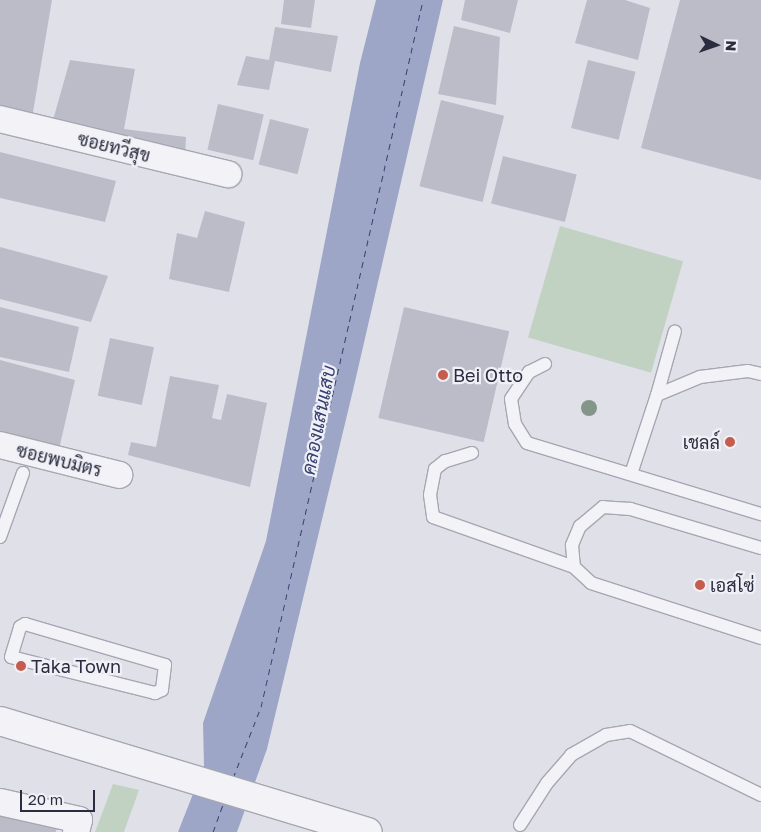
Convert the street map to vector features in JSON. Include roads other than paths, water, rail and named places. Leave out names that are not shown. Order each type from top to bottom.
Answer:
[{"type":"street","name":"ซอยทวีสุข","points":[[0,119],[228,174]]},
{"type":"street","name":"ซอยพบมิตร","points":[[0,445],[119,475]]},
{"type":"street","points":[[0,721],[127,761],[368,832]]},
{"type":"street","points":[[0,802],[79,820],[76,832]]},
{"type":"lane","points":[[631,474],[658,396],[675,331]]},
{"type":"lane","points":[[545,364],[529,372],[511,399],[515,424],[527,443],[761,514]]},
{"type":"lane","points":[[658,396],[700,377],[748,371],[761,374]]},
{"type":"lane","points":[[472,453],[445,461],[434,470],[430,495],[433,516],[574,567],[592,583],[761,638]]},
{"type":"lane","points":[[0,537],[22,473]]},
{"type":"lane","points":[[574,567],[572,544],[580,526],[603,507],[630,509],[761,548]]},
{"type":"lane","points":[[25,624],[167,668],[162,690],[155,693],[5,658],[20,626],[25,624]]},
{"type":"lane","points":[[520,825],[546,783],[571,755],[606,735],[630,731],[761,795]]},
{"type":"water","name":"คลองแสนแสบ","points":[[376,0],[443,0],[354,386],[267,749],[237,832],[178,832],[204,766],[203,723],[266,541],[360,63]]},
{"type":"place","name":"Bei Otto","points":[[443,375]]},
{"type":"place","name":"เชลล์","points":[[730,442]]},
{"type":"place","name":"เอสโซ่","points":[[700,585]]},
{"type":"place","name":"Taka Town","points":[[21,666]]}]
